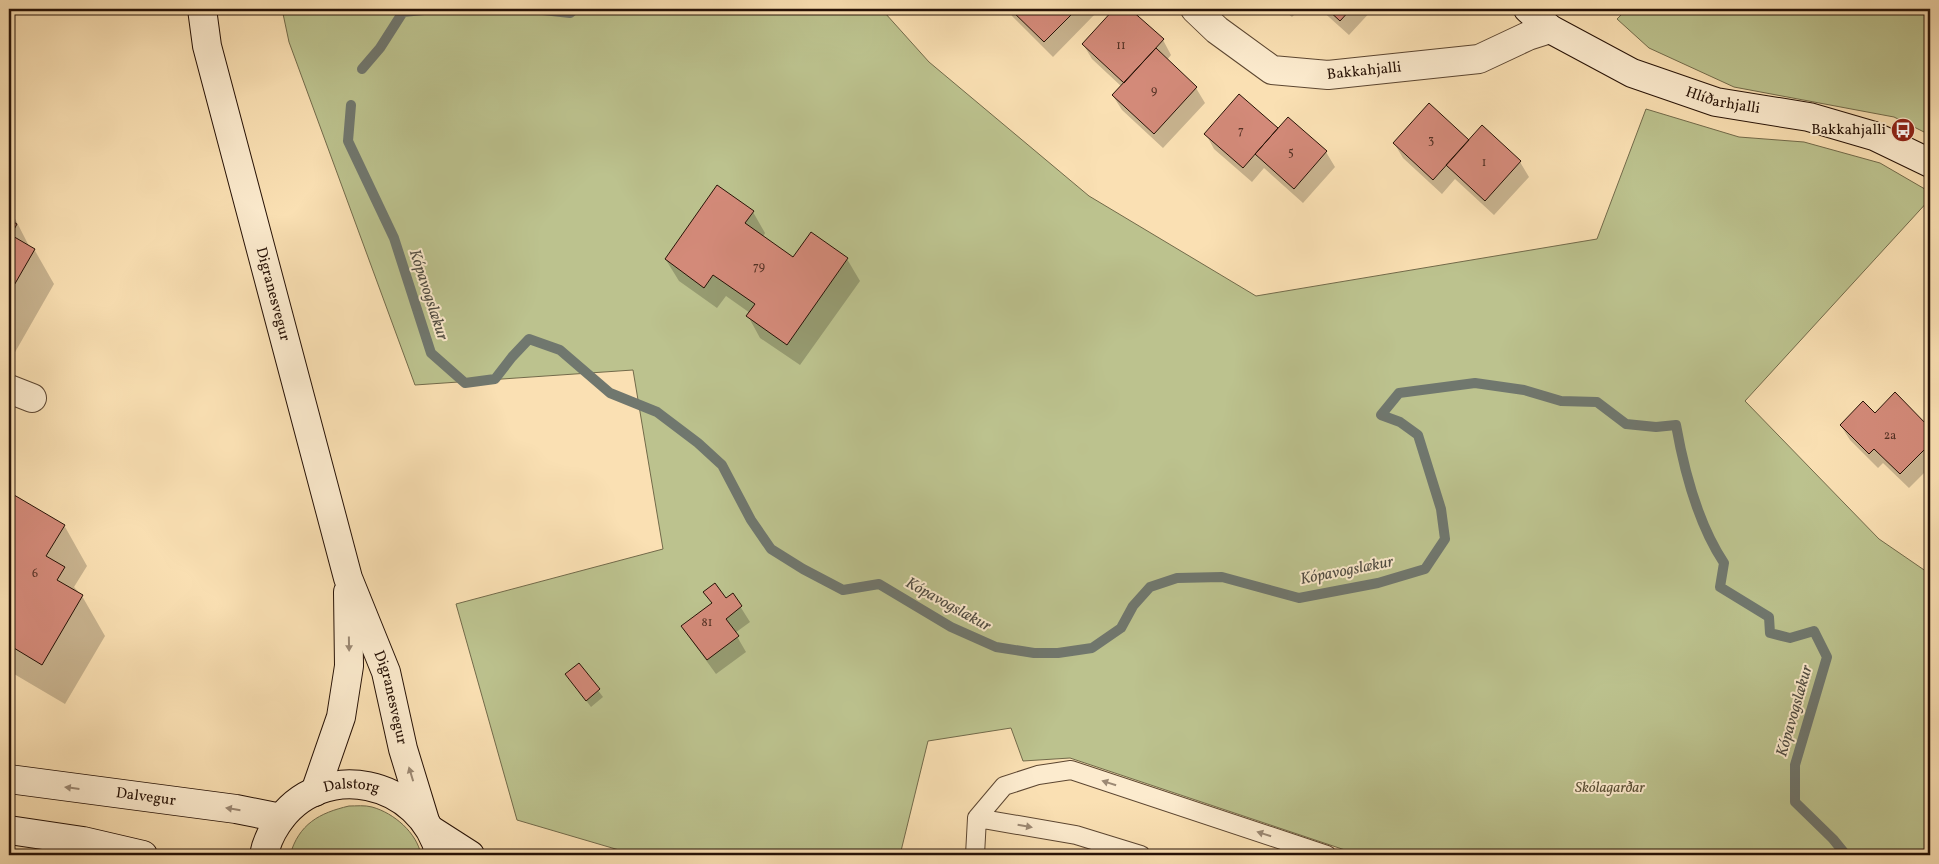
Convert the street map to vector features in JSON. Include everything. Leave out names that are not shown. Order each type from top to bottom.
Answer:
[{"type":"street","name":"Digranesvegur","points":[[202,9],[208,46],[348,578],[376,643],[386,672],[403,749],[428,825]]},
{"type":"street","name":"Bakkahjalli","points":[[1195,9],[1217,30],[1272,70],[1328,75],[1480,59],[1528,36],[1550,29]]},
{"type":"street","name":"Hlíðarhjalli","points":[[1528,9],[1550,29],[1632,73],[1716,102],[1809,117],[1865,134],[1930,164]]},
{"type":"street","name":"Digranesvegur","points":[[315,792],[341,717],[349,666],[348,578]]},
{"type":"street","name":"Dalvegur","points":[[9,779],[236,809],[281,818]]},
{"type":"street","name":"Dalstorg","points":[[264,855],[271,834],[291,807],[315,792],[332,786],[349,784],[367,785],[400,797],[414,808],[428,825],[437,841],[440,855]]},
{"type":"street","points":[[428,825],[470,855]]},
{"type":"street","points":[[9,830],[83,841],[144,855]]},
{"type":"lane","points":[[974,855],[977,818],[1004,786],[1038,775],[1070,770],[1326,855]]},
{"type":"lane","points":[[977,818],[1076,835],[1141,855]]},
{"type":"green space","name":"Skólagarðar","points":[[282,9],[888,9],[885,13],[929,62],[1089,196],[1256,296],[1597,239],[1646,109],[1739,137],[1804,142],[1880,163],[1930,192],[1930,199],[1745,401],[1879,539],[1930,574],[1930,855],[1360,855],[1070,758],[1023,761],[1011,728],[928,741],[900,855],[636,855],[517,820],[456,604],[663,549],[633,370],[415,385],[289,42]]},
{"type":"green space","points":[[1627,9],[1930,9],[1930,135],[1894,117],[1734,87],[1649,48],[1617,19]]},
{"type":"green space","points":[[349,806],[372,807],[396,819],[415,839],[421,855],[290,855],[299,835],[312,822],[328,812]]},
{"type":"building","points":[[1010,9],[1077,9],[1044,42]]},
{"type":"building","points":[[1114,9],[1130,9],[1164,39],[1124,83],[1082,44]]},
{"type":"building","points":[[1327,9],[1351,9],[1340,21]]},
{"type":"building","points":[[1156,48],[1197,87],[1154,134],[1112,95]]},
{"type":"building","points":[[1239,94],[1278,128],[1243,168],[1204,134]]},
{"type":"building","points":[[1429,103],[1469,140],[1433,180],[1393,143]]},
{"type":"building","points":[[1288,117],[1327,151],[1294,189],[1255,154]]},
{"type":"building","points":[[1482,125],[1521,161],[1485,201],[1446,165]]},
{"type":"building","points":[[717,185],[754,211],[745,223],[793,257],[811,232],[848,258],[787,345],[746,316],[755,304],[713,275],[704,288],[665,259]]},
{"type":"building","points":[[9,219],[17,224],[11,235],[35,249],[9,294]]},
{"type":"building","points":[[1895,392],[1930,428],[1930,444],[1900,474],[1874,449],[1869,454],[1840,425],[1863,401],[1875,413]]},
{"type":"building","points":[[9,492],[65,525],[46,556],[65,567],[57,580],[83,595],[42,665],[9,645]]},
{"type":"building","points":[[715,583],[726,598],[733,593],[742,606],[726,619],[739,636],[707,660],[681,626],[712,603],[703,592]]},
{"type":"building","points":[[579,663],[600,689],[586,701],[565,674]]},
{"type":"waterway","name":"Kópavogslækur","points":[[362,69],[380,48],[403,12],[434,9]]},
{"type":"waterway","name":"Kópavogslækur","points":[[534,9],[570,13],[575,9]]},
{"type":"waterway","name":"Kópavogslækur","points":[[351,105],[348,141],[394,238],[431,353],[465,383],[495,379],[529,339],[560,350],[610,393],[657,412],[698,443],[722,465],[751,520],[771,549],[803,569],[843,590],[879,584],[951,627],[996,647],[1034,653],[1058,653],[1092,648],[1121,628],[1133,606],[1150,587],[1177,578],[1222,577],[1299,598],[1378,583],[1425,569],[1445,539],[1441,509],[1418,435],[1400,422],[1381,415],[1399,393],[1475,383],[1524,390],[1561,401],[1597,402],[1626,424],[1656,427],[1676,425],[1683,460],[1699,514],[1724,563],[1720,587],[1769,617],[1770,633],[1790,638],[1814,631],[1827,657],[1795,765],[1795,802],[1833,839],[1846,855]]},
{"type":"place","name":"Bakkahjalli","points":[[1903,130]]}]
